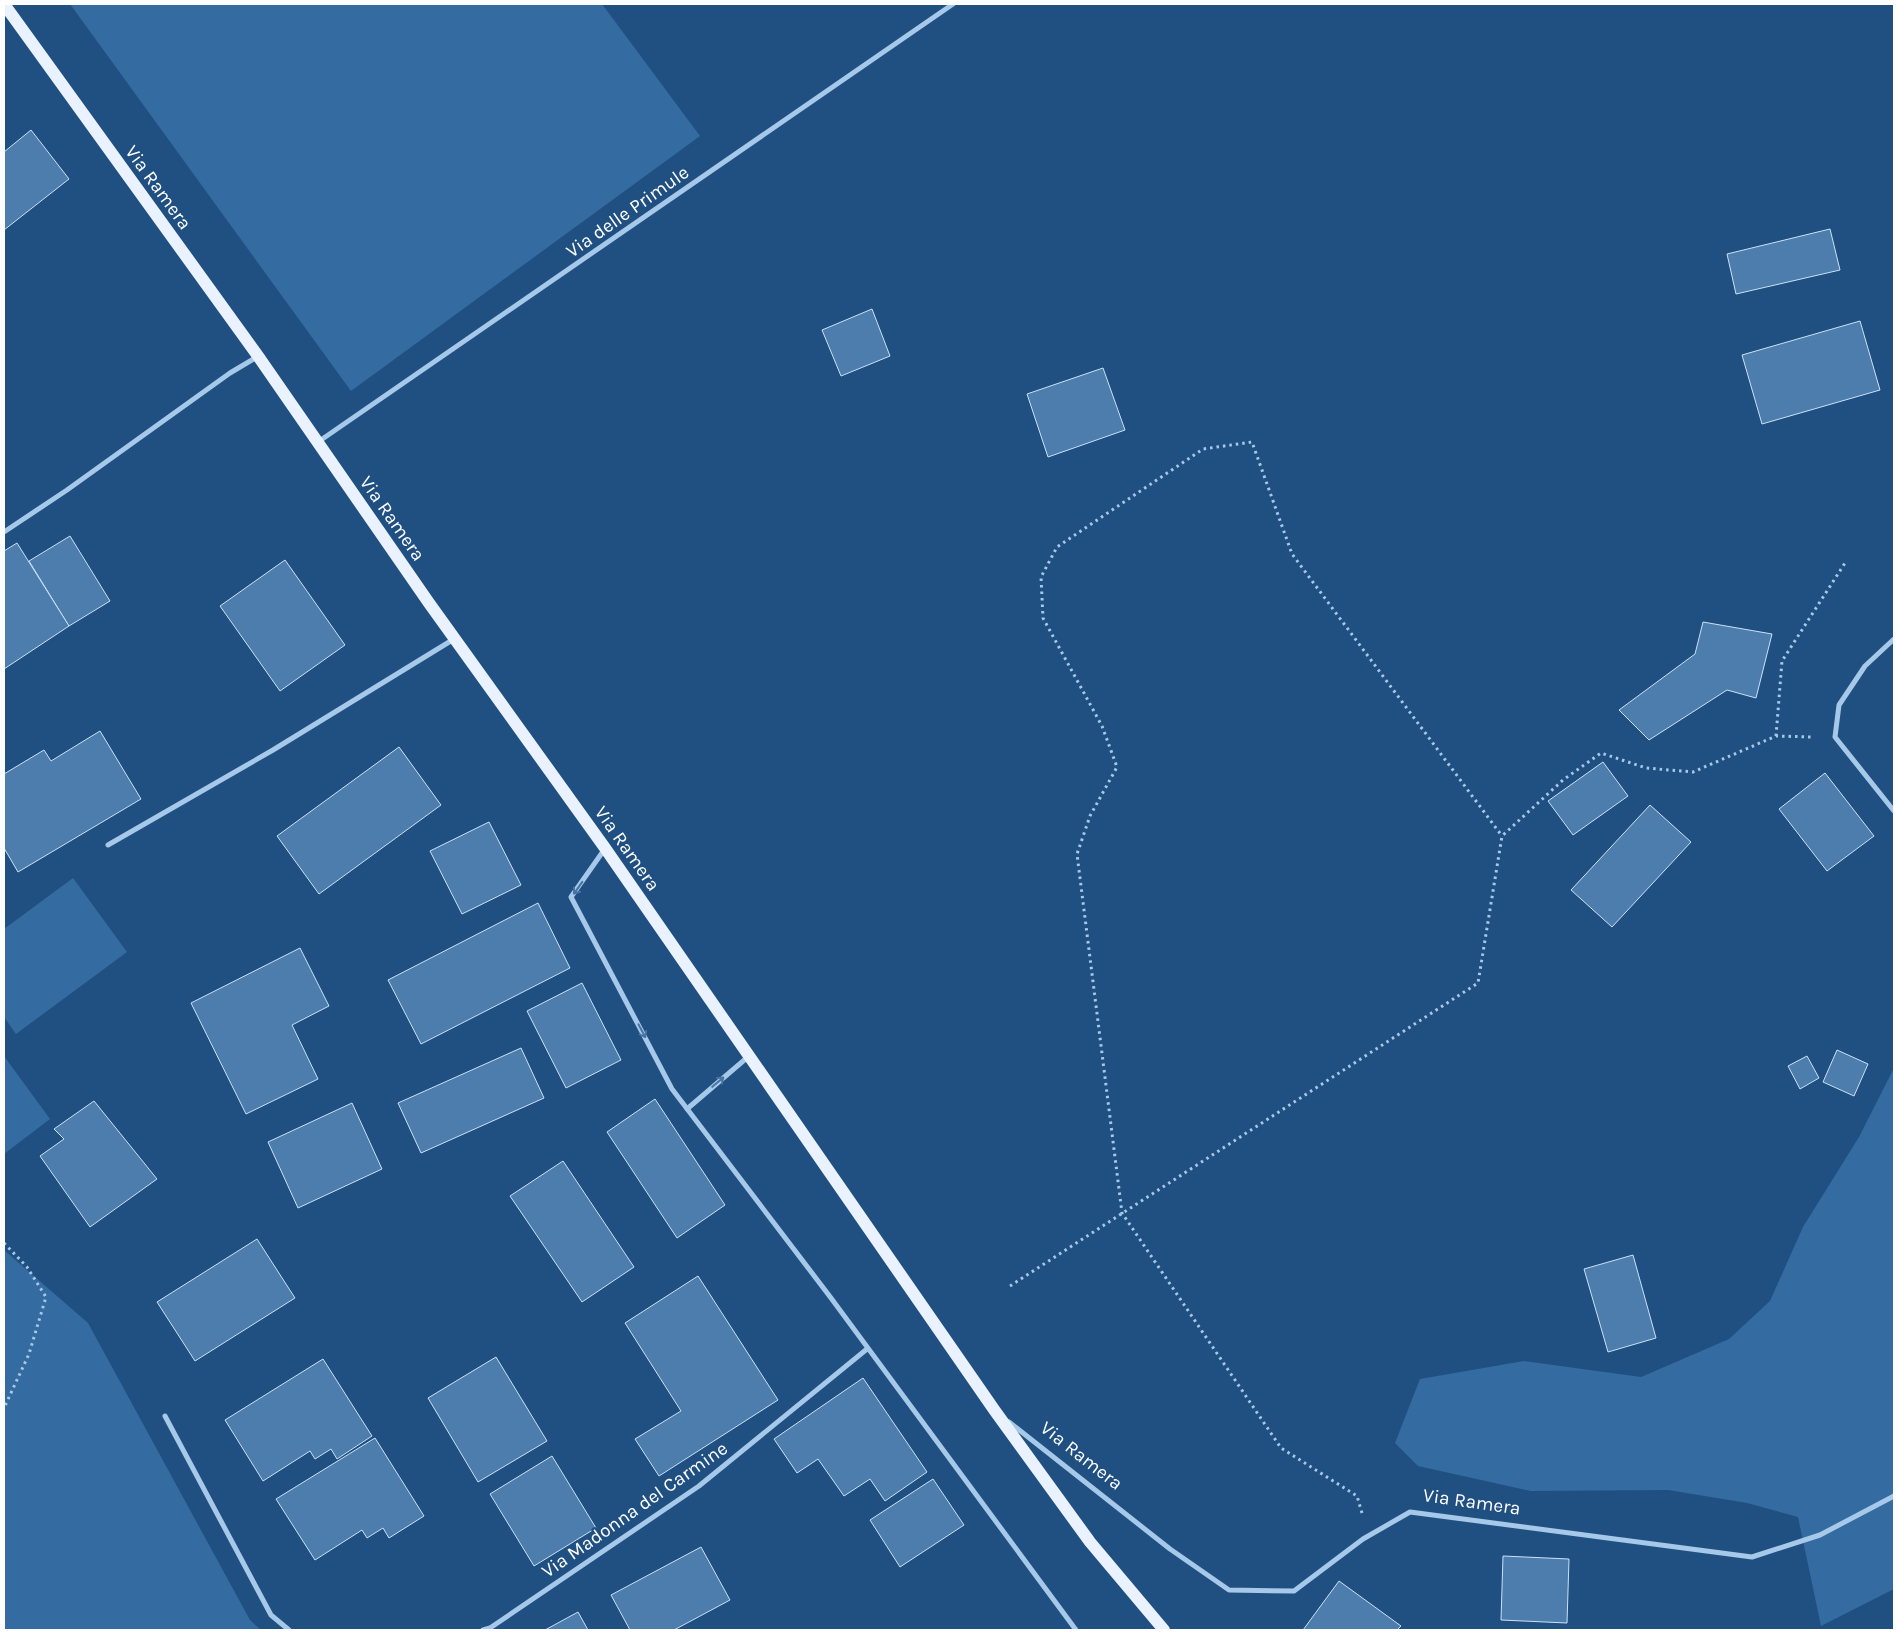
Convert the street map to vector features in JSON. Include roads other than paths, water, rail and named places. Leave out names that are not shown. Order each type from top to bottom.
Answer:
[{"type":"main road","name":"Via Ramera","points":[[4,4],[258,356],[454,639],[605,848],[995,1411],[1090,1542],[1164,1630]]},
{"type":"street","name":"Via delle Primule","points":[[317,442],[953,4]]},
{"type":"street","points":[[4,532],[68,490],[230,373],[258,356]]},
{"type":"street","points":[[108,845],[273,750],[454,639]]},
{"type":"street","points":[[1894,639],[1865,666],[1839,705],[1835,737],[1894,811]]},
{"type":"street","points":[[605,848],[571,897],[672,1089],[831,1298],[1076,1630]]},
{"type":"street","points":[[686,1109],[749,1056]]},
{"type":"street","name":"Via Madonna del Carmine","points":[[483,1630],[490,1628],[699,1486],[867,1349]]},
{"type":"street","name":"Via Ramera","points":[[995,1411],[1170,1549],[1229,1590],[1294,1591],[1368,1536],[1410,1512],[1752,1557],[1820,1535],[1894,1496]]},
{"type":"street","points":[[165,1416],[271,1615],[289,1630]]}]
